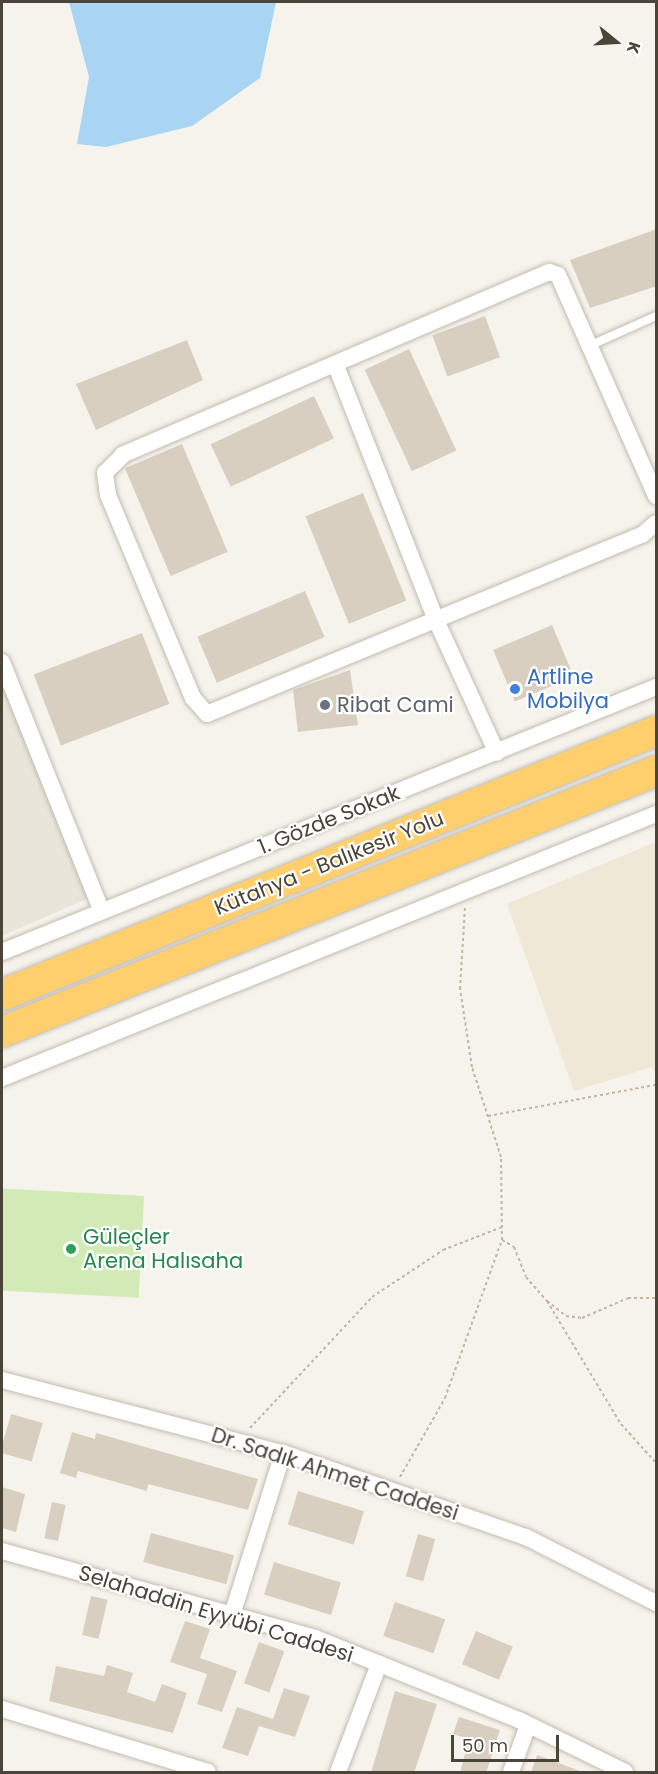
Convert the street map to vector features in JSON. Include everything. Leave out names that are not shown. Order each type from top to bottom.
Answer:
[{"type":"highway","name":"Kütahya - Balıkesir Yolu","points":[[2,995],[657,731]]},
{"type":"highway","name":"Kütahya - Balıkesir Yolu","points":[[2,1032],[657,771]]},
{"type":"street","points":[[657,496],[558,275],[540,272],[336,366],[123,455],[105,473],[108,495],[193,698],[207,714],[642,535],[657,523]]},
{"type":"street","points":[[336,366],[436,620],[497,753]]},
{"type":"street","points":[[2,662],[102,910]]},
{"type":"street","name":"1. Gözde Sokak","points":[[2,952],[657,687]]},
{"type":"street","points":[[2,1078],[657,814]]},
{"type":"street","name":"Dr. Sadık Ahmet Caddesi","points":[[2,1380],[239,1439],[283,1453],[525,1538],[657,1603]]},
{"type":"street","points":[[232,1615],[283,1453]]},
{"type":"street","name":"Selahaddin Eyyübi Caddesi","points":[[2,1551],[232,1615],[379,1664],[528,1725],[625,1773]]},
{"type":"street","points":[[338,1773],[379,1664]]},
{"type":"street","points":[[2,1709],[179,1769],[208,1773]]},
{"type":"street","points":[[511,1773],[528,1725]]},
{"type":"lane","points":[[589,346],[657,316]]},
{"type":"path","points":[[392,1491],[445,1398],[502,1240],[501,1157],[472,1066],[460,989],[468,890]]},
{"type":"path","points":[[488,1116],[657,1085]]},
{"type":"path","points":[[239,1439],[372,1297],[443,1250],[502,1227]]},
{"type":"path","points":[[502,1240],[514,1247],[526,1276],[547,1301],[621,1424],[657,1463]]},
{"type":"path","points":[[547,1301],[566,1316],[582,1318],[628,1298],[657,1298]]},
{"type":"shaded area","points":[[2,658],[96,895],[2,936]]},
{"type":"shaded area","points":[[656,842],[656,1073],[652,1067],[574,1091],[507,904]]},
{"type":"green space","name":"Güleçler Arena Halısaha","points":[[2,1189],[144,1196],[139,1298],[2,1291]]},
{"type":"water","points":[[69,2],[276,2],[260,78],[192,126],[106,147],[77,144],[89,77]]},
{"type":"building","points":[[657,229],[657,286],[590,308],[570,260]]},
{"type":"building","points":[[485,316],[500,357],[447,376],[432,335]]},
{"type":"building","points":[[187,340],[203,380],[96,430],[76,384]]},
{"type":"building","points":[[409,349],[456,451],[412,471],[365,370]]},
{"type":"building","points":[[314,396],[334,439],[231,487],[211,444]]},
{"type":"building","points":[[182,444],[228,552],[171,576],[125,468]]},
{"type":"building","points":[[363,493],[406,601],[349,624],[306,516]]},
{"type":"building","points":[[305,591],[325,637],[217,683],[197,637]]},
{"type":"building","points":[[552,625],[574,677],[515,702],[493,650]]},
{"type":"building","points":[[142,633],[169,704],[61,746],[34,675]]},
{"type":"building","name":"Ribat Cami","points":[[350,670],[358,725],[298,732],[293,690]]},
{"type":"building","points":[[11,1414],[43,1423],[32,1462],[2,1453]]},
{"type":"building","points":[[72,1432],[95,1439],[96,1433],[258,1479],[248,1510],[148,1484],[147,1491],[78,1471],[76,1478],[60,1473]]},
{"type":"building","points":[[2,1487],[25,1494],[16,1532],[2,1528]]},
{"type":"building","points":[[298,1491],[364,1511],[354,1545],[288,1524]]},
{"type":"building","points":[[52,1502],[66,1505],[58,1541],[44,1538]]},
{"type":"building","points":[[151,1533],[234,1555],[226,1584],[143,1562]]},
{"type":"building","points":[[418,1534],[435,1539],[423,1581],[406,1576]]},
{"type":"building","points":[[274,1562],[341,1582],[331,1615],[264,1595]]},
{"type":"building","points":[[91,1596],[108,1600],[99,1639],[82,1635]]},
{"type":"building","points":[[395,1602],[445,1619],[433,1653],[383,1636]]},
{"type":"building","points":[[185,1621],[210,1629],[200,1658],[237,1671],[222,1712],[197,1704],[207,1674],[170,1662]]},
{"type":"building","points":[[476,1631],[513,1647],[499,1680],[462,1664]]},
{"type":"building","points":[[259,1642],[284,1651],[269,1693],[244,1683]]},
{"type":"building","points":[[107,1665],[133,1673],[127,1692],[155,1702],[162,1684],[187,1693],[173,1733],[49,1701],[56,1666],[104,1676]]},
{"type":"building","points":[[284,1688],[310,1696],[295,1737],[259,1726],[248,1756],[222,1748],[237,1707],[273,1719]]},
{"type":"building","points":[[395,1691],[437,1704],[414,1773],[371,1773]]},
{"type":"building","points":[[459,1717],[500,1730],[486,1773],[460,1773],[469,1739],[453,1734]]},
{"type":"building","points":[[537,1755],[580,1771],[580,1773],[531,1773]]},
{"type":"place","name":"Artline Mobilya","points":[[515,689]]},
{"type":"place","name":"Ribat Cami","points":[[325,705]]},
{"type":"place","name":"Güleçler Arena Halısaha","points":[[71,1249]]}]
